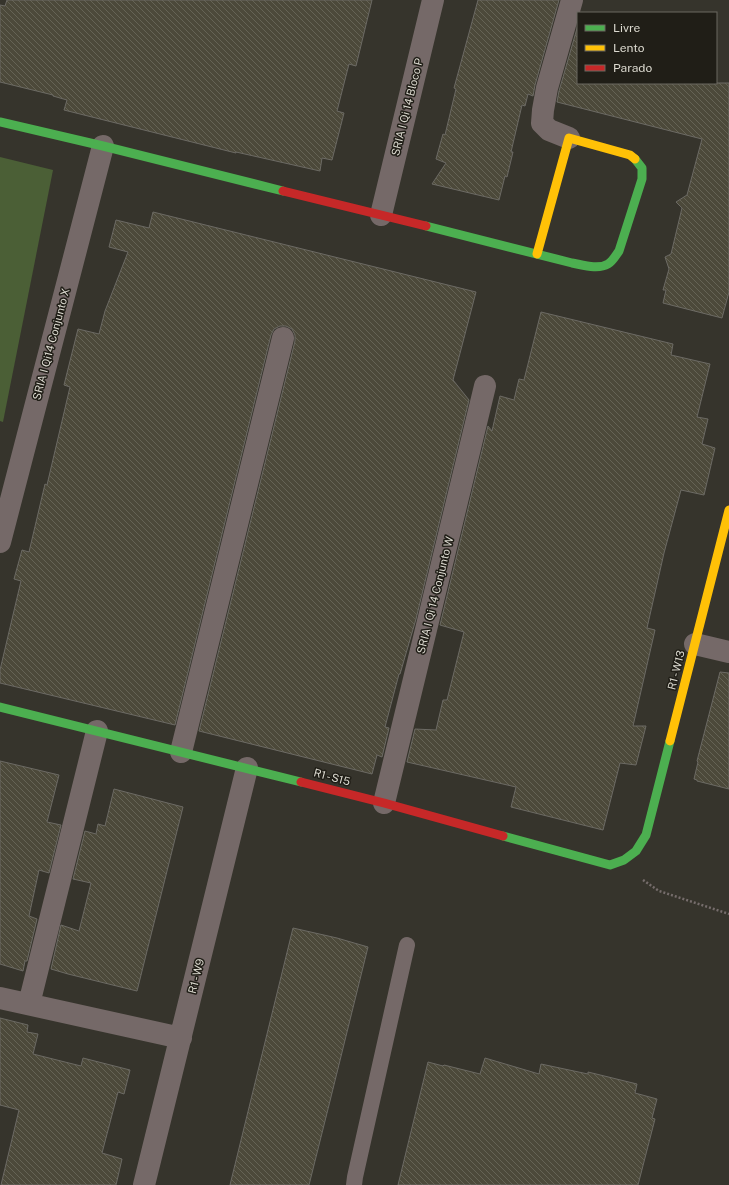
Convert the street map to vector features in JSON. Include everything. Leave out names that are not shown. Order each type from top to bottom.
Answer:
[{"type":"street","name":"SRIA I Qi 14 Bloco P","points":[[380,215],[433,0]]},
{"type":"street","points":[[0,122],[103,146],[591,267],[605,265],[613,260],[619,251],[642,179],[643,171],[638,161],[630,156],[569,138],[549,130],[542,123],[543,110],[548,88],[572,0]]},
{"type":"street","points":[[537,254],[569,138]]},
{"type":"street","name":"SRIA I Qi14 Conjunto X","points":[[0,542],[103,146]]},
{"type":"street","points":[[181,752],[283,338]]},
{"type":"street","name":"SRIA I Qi 14 Conjunto W","points":[[384,803],[485,386]]},
{"type":"street","name":"R1 - W13","points":[[610,865],[624,860],[636,851],[646,835],[729,510]]},
{"type":"street","points":[[695,644],[729,652]]},
{"type":"street","name":"R1 - S15","points":[[0,707],[384,803],[610,865]]},
{"type":"street","points":[[29,1004],[97,731]]},
{"type":"street","name":"R1 - W9","points":[[144,1185],[247,768]]},
{"type":"street","points":[[0,998],[181,1038]]},
{"type":"lane","points":[[354,1185],[408,946]]},
{"type":"path","points":[[610,865],[643,880],[659,891],[729,914]]},
{"type":"green space","points":[[0,157],[53,170],[3,422],[0,421]]},
{"type":"building","points":[[7,0],[372,0],[356,66],[349,64],[337,111],[344,113],[332,160],[322,158],[320,171],[236,153],[64,110],[67,100],[0,82],[0,5],[5,6]]},
{"type":"building","points":[[478,0],[559,0],[533,96],[528,94],[525,106],[522,105],[507,177],[505,176],[499,200],[432,184],[446,163],[436,159],[443,134],[445,135],[456,89],[454,88]]},
{"type":"building","points":[[577,28],[577,84],[729,83],[729,292],[722,318],[663,303],[666,290],[663,290],[669,269],[665,257],[671,254],[682,208],[676,202],[687,195],[702,139],[557,102]]},
{"type":"building","points":[[153,212],[476,292],[453,380],[469,400],[416,619],[385,727],[389,728],[382,757],[377,755],[372,774],[199,731],[295,341],[295,335],[292,329],[286,326],[280,326],[274,329],[271,335],[175,725],[0,683],[0,670],[21,581],[14,579],[22,550],[29,552],[45,484],[47,485],[70,387],[64,385],[78,329],[99,334],[105,311],[128,252],[109,247],[116,220],[149,228]]},
{"type":"building","points":[[541,312],[673,344],[671,355],[710,364],[697,417],[708,419],[702,444],[715,448],[704,495],[681,490],[664,553],[647,628],[655,630],[633,726],[646,726],[636,765],[620,763],[603,830],[511,807],[516,787],[407,762],[415,729],[436,730],[443,700],[447,700],[464,632],[440,625],[488,426],[492,431],[500,396],[514,400],[519,379],[524,380]]},
{"type":"building","points":[[720,672],[729,673],[729,789],[694,779],[697,761]]},
{"type":"building","points":[[0,761],[59,775],[47,822],[61,825],[49,873],[39,870],[29,916],[37,919],[27,961],[25,961],[23,971],[0,964]]},
{"type":"building","points":[[114,789],[183,807],[137,991],[51,969],[61,925],[79,931],[91,883],[73,879],[85,831],[96,834],[98,824],[105,826]]},
{"type":"building","points":[[293,928],[368,947],[309,1185],[230,1185]]},
{"type":"building","points":[[0,1018],[28,1025],[27,1032],[38,1034],[33,1054],[81,1066],[83,1058],[130,1070],[124,1094],[118,1092],[102,1153],[122,1159],[116,1185],[1,1185],[19,1110],[0,1105]]},
{"type":"building","points":[[485,1058],[539,1074],[541,1064],[588,1074],[588,1072],[637,1084],[635,1093],[657,1099],[652,1118],[655,1119],[638,1185],[398,1185],[428,1062],[480,1074]]},
{"type":"traffic: fast","points":[[0,122],[283,191]]},
{"type":"traffic: fast","points":[[426,226],[572,263],[600,267],[604,266],[608,264],[619,251],[642,179],[642,168],[635,159]]},
{"type":"traffic: fast","points":[[0,707],[301,782]]},
{"type":"traffic: fast","points":[[503,836],[610,865],[624,860],[636,851],[646,835],[670,741]]},
{"type":"traffic: slow","points":[[537,254],[569,138],[630,155],[635,159]]},
{"type":"traffic: slow","points":[[670,741],[729,510]]},
{"type":"traffic: jam","points":[[283,191],[426,226]]},
{"type":"traffic: jam","points":[[301,782],[503,836]]}]
